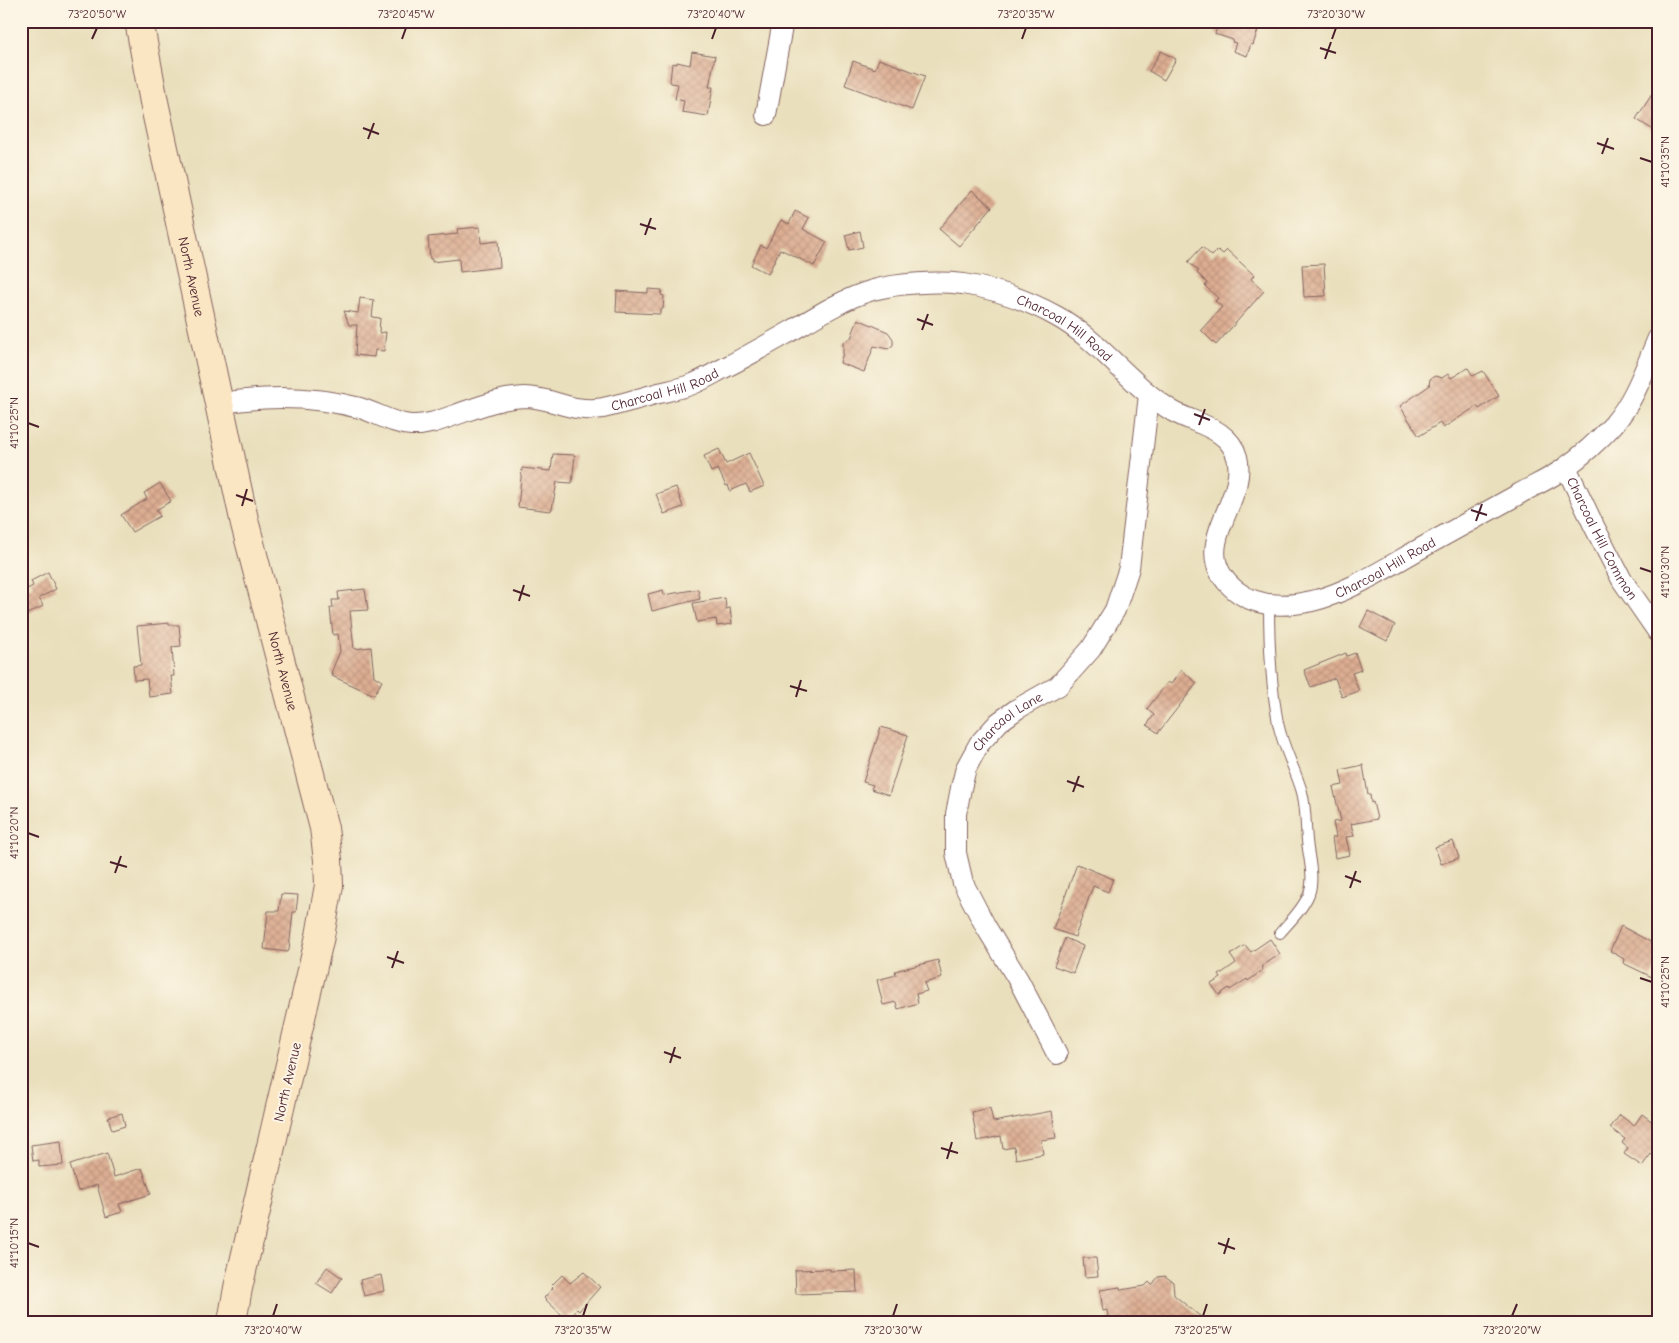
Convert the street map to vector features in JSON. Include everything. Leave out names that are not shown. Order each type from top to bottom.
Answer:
[{"type":"street","name":"North Avenue","points":[[139,21],[154,102],[218,404],[247,534],[321,816],[327,847],[329,873],[328,898],[320,936],[238,1288],[232,1322]]},
{"type":"street","points":[[766,114],[783,21]]},
{"type":"street","name":"Charcoal Hill Road","points":[[218,404],[241,400],[288,398],[316,400],[364,409],[400,423],[415,426],[435,422],[501,399],[521,397],[537,398],[573,409],[596,410],[691,385],[759,350],[821,314],[874,290],[901,285],[946,282],[969,285],[1003,293],[1062,319],[1094,344],[1149,395],[1176,413],[1208,426],[1223,435],[1233,446],[1238,459],[1240,475],[1217,538],[1217,564],[1221,574],[1241,595],[1269,606],[1312,601],[1339,592],[1566,467],[1593,445],[1615,422],[1630,402],[1658,338]]},
{"type":"street","name":"Charcaol Lane","points":[[1057,1054],[1019,981],[986,927],[963,883],[956,853],[956,814],[960,788],[966,768],[979,744],[1000,722],[1018,709],[1058,686],[1091,649],[1115,610],[1129,568],[1149,395]]},
{"type":"street","name":"Charcoal Hill Common","points":[[1566,467],[1594,528],[1622,580],[1658,632]]},
{"type":"lane","points":[[1269,606],[1272,669],[1278,723],[1283,745],[1302,792],[1307,821],[1307,840],[1312,876],[1310,892],[1304,905],[1280,933]]},
{"type":"building","points":[[1219,21],[1261,21],[1247,56],[1233,51],[1236,43],[1232,42],[1233,40],[1215,34]]},
{"type":"building","points":[[1161,51],[1176,59],[1164,80],[1149,71]]},
{"type":"building","points":[[692,52],[715,56],[709,87],[713,87],[708,116],[682,112],[684,101],[675,99],[678,84],[671,83],[670,81],[672,63],[677,64],[677,62],[690,65]]},
{"type":"building","points":[[879,59],[925,76],[912,110],[845,85],[853,61],[875,69]]},
{"type":"building","points":[[1658,85],[1658,133],[1636,119]]},
{"type":"building","points":[[972,190],[992,207],[959,246],[939,229]]},
{"type":"building","points":[[795,211],[809,218],[803,229],[827,242],[814,266],[780,249],[768,274],[751,265],[761,245],[766,248],[781,220],[789,224]]},
{"type":"building","points":[[480,227],[481,243],[498,241],[500,267],[460,272],[459,259],[432,262],[432,259],[430,259],[428,237],[458,234],[457,229]]},
{"type":"building","points":[[860,231],[863,247],[849,250],[845,235]]},
{"type":"building","points":[[1202,247],[1212,256],[1218,250],[1223,254],[1227,250],[1254,275],[1251,279],[1264,291],[1216,345],[1201,330],[1222,307],[1215,301],[1218,298],[1205,286],[1207,283],[1197,273],[1199,271],[1188,262]]},
{"type":"building","points":[[1324,264],[1326,296],[1304,297],[1302,265]]},
{"type":"building","points":[[648,289],[662,290],[661,295],[664,296],[663,309],[660,309],[660,314],[616,312],[617,291],[648,293]]},
{"type":"building","points":[[360,298],[374,300],[372,317],[380,318],[379,333],[386,332],[384,351],[375,350],[374,357],[355,355],[357,325],[349,325],[344,311],[358,313]]},
{"type":"building","points":[[858,319],[888,332],[893,339],[893,345],[888,349],[874,346],[864,372],[840,363],[843,343],[851,338]]},
{"type":"building","points":[[1468,368],[1473,376],[1483,371],[1499,396],[1479,409],[1477,406],[1443,428],[1440,423],[1419,436],[1400,406],[1429,386],[1430,379],[1435,376],[1442,378],[1448,374],[1451,378]]},
{"type":"building","points":[[719,449],[726,464],[749,453],[764,486],[750,492],[746,484],[730,491],[718,469],[711,472],[704,456]]},
{"type":"building","points":[[553,454],[575,455],[572,483],[557,482],[550,511],[518,507],[522,468],[551,471]]},
{"type":"building","points":[[160,483],[171,501],[156,510],[160,516],[132,532],[121,515],[147,499],[144,493]]},
{"type":"building","points":[[676,487],[683,507],[664,514],[656,494]]},
{"type":"building","points":[[48,572],[56,589],[39,598],[43,606],[21,617],[21,592],[33,586],[31,581]]},
{"type":"building","points":[[365,589],[368,610],[350,611],[354,649],[371,647],[374,676],[382,681],[374,695],[332,676],[333,674],[331,673],[340,651],[338,634],[333,635],[330,608],[333,608],[332,600],[339,600],[338,592]]},
{"type":"building","points":[[698,589],[700,599],[652,611],[648,594],[663,590],[664,595]]},
{"type":"building","points":[[725,598],[726,609],[730,608],[732,624],[717,626],[716,619],[697,622],[693,603]]},
{"type":"building","points":[[1368,611],[1395,625],[1387,641],[1360,627]]},
{"type":"building","points":[[170,623],[170,625],[179,625],[181,646],[172,647],[174,676],[171,676],[173,694],[149,697],[147,679],[134,680],[133,666],[141,665],[137,626]]},
{"type":"building","points":[[1346,653],[1347,656],[1355,653],[1361,670],[1352,673],[1359,691],[1342,697],[1335,678],[1311,687],[1304,670]]},
{"type":"building","points":[[1181,670],[1197,683],[1158,733],[1147,725],[1154,715],[1147,709],[1168,682],[1171,684]]},
{"type":"building","points":[[881,727],[908,735],[889,795],[871,789],[873,785],[863,782]]},
{"type":"building","points":[[1363,765],[1368,795],[1370,795],[1371,803],[1373,802],[1377,819],[1351,824],[1354,836],[1346,837],[1350,855],[1335,858],[1332,838],[1336,837],[1333,822],[1341,821],[1333,787],[1343,785],[1340,770]]},
{"type":"building","points":[[1453,841],[1459,858],[1441,864],[1435,847]]},
{"type":"building","points":[[1077,864],[1113,879],[1108,892],[1093,886],[1075,937],[1053,929]]},
{"type":"building","points":[[281,894],[298,895],[296,912],[293,912],[288,952],[264,949],[268,911],[279,911]]},
{"type":"building","points":[[1621,926],[1658,946],[1658,964],[1652,977],[1623,963],[1624,959],[1610,951]]},
{"type":"building","points":[[1065,938],[1083,946],[1073,973],[1054,966]]},
{"type":"building","points":[[1270,939],[1280,954],[1261,967],[1263,970],[1248,981],[1247,979],[1219,995],[1211,984],[1221,978],[1219,975],[1236,963],[1230,955],[1245,945],[1251,952]]},
{"type":"building","points":[[938,960],[942,978],[924,983],[927,991],[916,994],[918,1003],[898,1009],[896,1002],[883,1005],[877,980],[896,975],[895,971]]},
{"type":"building","points":[[990,1108],[993,1122],[1052,1111],[1056,1138],[1041,1140],[1043,1154],[1016,1159],[1014,1147],[1003,1149],[1001,1136],[977,1141],[972,1112]]},
{"type":"building","points":[[122,1113],[125,1126],[112,1130],[108,1117]]},
{"type":"building","points":[[1642,1114],[1658,1126],[1658,1159],[1651,1154],[1642,1166],[1624,1154],[1628,1148],[1622,1143],[1625,1139],[1610,1128],[1620,1115],[1634,1126]]},
{"type":"building","points":[[61,1141],[63,1165],[39,1167],[39,1160],[33,1161],[31,1145]]},
{"type":"building","points":[[107,1153],[114,1177],[142,1168],[151,1194],[119,1204],[122,1212],[106,1217],[97,1185],[78,1191],[70,1165]]},
{"type":"building","points":[[1083,1258],[1096,1258],[1098,1276],[1085,1277]]},
{"type":"building","points":[[327,1267],[342,1278],[332,1293],[316,1283]]},
{"type":"building","points":[[830,1269],[830,1271],[856,1270],[857,1292],[796,1294],[795,1270]]},
{"type":"building","points":[[584,1272],[600,1287],[579,1311],[577,1309],[567,1320],[544,1298],[553,1288],[551,1286],[562,1275],[570,1283]]},
{"type":"building","points":[[381,1275],[384,1291],[364,1296],[360,1280]]},
{"type":"building","points":[[1165,1276],[1173,1282],[1174,1295],[1207,1322],[1109,1322],[1107,1310],[1103,1311],[1100,1290],[1120,1287],[1121,1290],[1145,1286],[1149,1282],[1152,1285],[1158,1277]]}]
